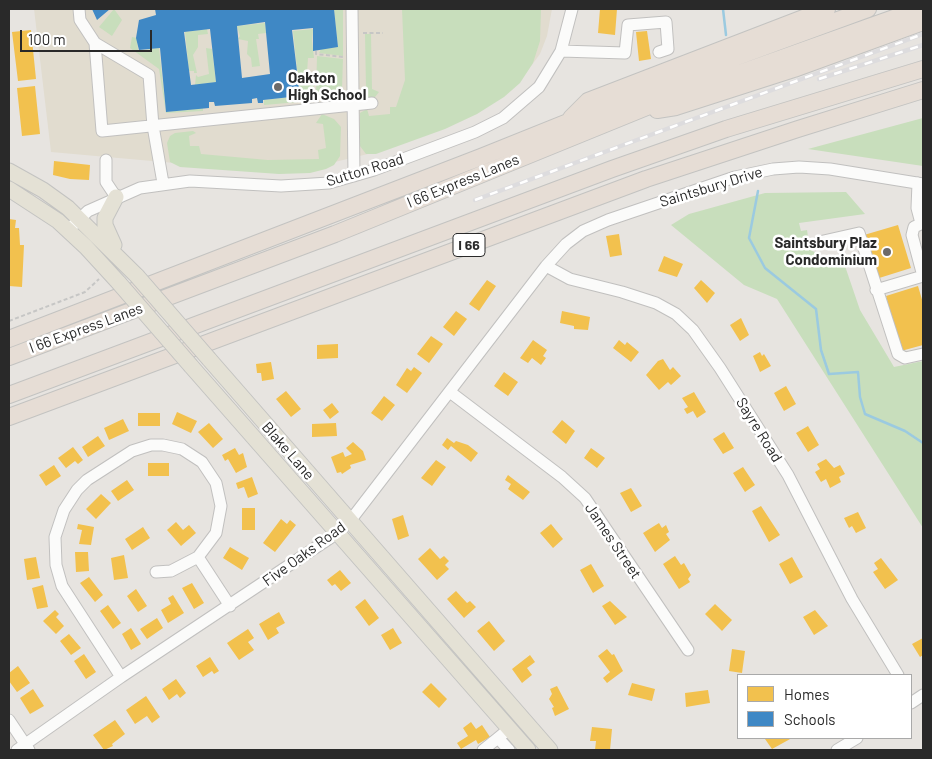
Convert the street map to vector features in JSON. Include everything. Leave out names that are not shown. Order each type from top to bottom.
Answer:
[{"type":"highway","points":[[565,123],[588,101],[827,9]]},
{"type":"highway","points":[[9,339],[674,80],[868,9]]},
{"type":"highway","name":"I 66 Express Lanes","points":[[9,357],[317,241],[618,117],[794,51],[919,9]]},
{"type":"highway","points":[[618,117],[676,107],[794,69],[923,22]]},
{"type":"highway","points":[[9,395],[612,169],[807,97],[923,57]]},
{"type":"highway","points":[[726,128],[923,68]]},
{"type":"highway","name":"I 66","points":[[9,417],[646,179],[923,90]]},
{"type":"main road","name":"Blake Lane","points":[[9,171],[43,190],[80,218],[137,276],[550,750]]},
{"type":"main road","name":"Blake Lane","points":[[9,189],[68,230],[119,283],[336,533],[504,734],[528,750]]},
{"type":"main road","points":[[116,197],[106,212],[105,225],[120,258]]},
{"type":"street","points":[[79,9],[80,20],[95,43],[149,75],[153,126],[163,183]]},
{"type":"street","points":[[352,9],[354,176]]},
{"type":"street","name":"Sutton Road","points":[[68,230],[80,218],[116,197],[140,188],[163,183],[206,181],[299,186],[329,183],[449,143],[503,118],[539,87],[561,51],[572,9]]},
{"type":"street","points":[[561,51],[625,53],[628,25],[666,22],[668,50],[659,52]]},
{"type":"street","points":[[95,43],[102,132],[372,103]]},
{"type":"street","points":[[106,160],[106,182],[116,197]]},
{"type":"street","name":"Saintsbury Drive","points":[[546,266],[566,244],[597,224],[752,172],[786,168],[817,168],[921,183]]},
{"type":"street","points":[[876,290],[923,276],[912,235],[914,227],[922,223],[917,208],[921,183]]},
{"type":"street","points":[[819,242],[859,233],[898,354],[905,358],[923,354]]},
{"type":"street","name":"Five Oaks Road","points":[[24,749],[121,677],[230,606],[350,522],[546,266]]},
{"type":"street","name":"Sayre Road","points":[[546,266],[570,279],[656,303],[676,314],[693,330],[720,368],[788,475],[852,599],[897,674]]},
{"type":"street","name":"James Street","points":[[450,392],[562,477],[585,498],[688,650]]},
{"type":"street","points":[[121,677],[68,596],[58,574],[55,556],[55,537],[60,519],[68,502],[87,480],[132,451],[150,445],[182,449],[196,457],[207,468],[216,483],[220,498],[220,516],[216,533],[198,557],[171,571],[156,572]]},
{"type":"street","points":[[198,557],[230,606]]},
{"type":"street","points":[[9,720],[24,749]]},
{"type":"street","points":[[484,750],[504,734],[509,750]]},
{"type":"street","points":[[837,750],[855,739]]},
{"type":"path","points":[[352,34],[383,33]]},
{"type":"path","points":[[316,51],[316,54],[346,58],[346,50]]},
{"type":"path","points":[[9,321],[85,292],[102,276]]},
{"type":"shaded area","name":"Oakton High School","points":[[34,9],[552,9],[547,36],[540,54],[517,85],[372,153],[314,167],[253,170],[51,152]]},
{"type":"green space","points":[[114,9],[122,20],[112,36],[99,27]]},
{"type":"green space","points":[[334,9],[343,9],[343,56],[319,53],[321,49],[338,47]]},
{"type":"green space","points":[[402,9],[541,9],[540,41],[533,63],[520,83],[504,97],[477,114],[445,129],[376,154],[366,154],[360,146],[360,113],[367,109],[369,116],[390,114],[390,107],[396,107],[405,80]]},
{"type":"green space","points":[[265,23],[266,33],[258,34],[259,39],[256,39],[260,66],[252,67],[251,58],[247,54],[248,41],[238,39],[240,36],[237,26]]},
{"type":"green space","points":[[207,29],[208,34],[198,35],[198,47],[193,55],[197,73],[194,73],[194,71],[189,71],[185,32]]},
{"type":"green space","points":[[313,29],[314,58],[308,58],[307,73],[314,73],[314,95],[316,95],[317,56],[343,59],[342,89],[337,94],[318,97],[310,101],[264,105],[264,100],[300,96],[293,31]]},
{"type":"green space","points":[[365,34],[371,34],[372,89],[379,92],[375,97],[367,99],[359,92],[366,89]]},
{"type":"green space","points":[[132,37],[137,38],[138,51],[159,48],[166,112],[203,108],[203,111],[166,113],[159,69],[130,48]]},
{"type":"green space","points":[[206,48],[212,49],[216,82],[195,85],[196,75],[198,77],[209,74]]},
{"type":"green space","points":[[322,114],[334,119],[341,127],[340,156],[334,165],[326,169],[310,173],[279,174],[180,167],[170,162],[167,143],[170,136],[175,133],[193,131],[196,133],[189,136],[190,146],[199,146],[201,154],[268,160],[319,159],[318,150],[326,148],[323,124],[316,123]]},
{"type":"green space","points":[[923,118],[923,166],[808,149]]},
{"type":"green space","points":[[846,192],[865,214],[799,223],[801,231],[807,230],[810,250],[833,260],[836,259],[837,262],[845,266],[860,310],[894,367],[923,361],[923,528],[777,299],[744,285],[671,225],[689,214],[765,193]]},
{"type":"building: Homes","points":[[600,9],[617,9],[615,35],[598,33]]},
{"type":"building: Homes","points":[[31,30],[36,79],[18,81],[12,32]]},
{"type":"building: Homes","points":[[647,31],[651,59],[639,61],[636,32]]},
{"type":"building: Homes","points":[[35,86],[40,134],[22,136],[17,88]]},
{"type":"building: Homes","points":[[54,161],[90,165],[89,180],[70,179],[53,175]]},
{"type":"building: Homes","points":[[9,219],[16,220],[15,228],[19,228],[20,245],[24,245],[22,287],[9,286]]},
{"type":"building: Homes","name":"Saintsbury Plaz Condominium","points":[[898,225],[911,268],[876,279],[864,235]]},
{"type":"building: Homes","points":[[619,234],[622,255],[610,257],[606,236]]},
{"type":"building: Homes","points":[[664,256],[683,264],[677,277],[658,271]]},
{"type":"building: Homes","points":[[487,280],[496,286],[479,311],[469,304]]},
{"type":"building: Homes","points":[[701,280],[715,293],[707,303],[694,288]]},
{"type":"building: Homes","points":[[918,286],[923,303],[923,345],[901,351],[886,296]]},
{"type":"building: Homes","points":[[456,311],[467,319],[454,336],[443,327]]},
{"type":"building: Homes","points":[[562,311],[590,317],[588,330],[574,329],[574,326],[560,323]]},
{"type":"building: Homes","points":[[741,318],[749,335],[740,341],[730,325]]},
{"type":"building: Homes","points":[[431,336],[443,344],[429,363],[417,354]]},
{"type":"building: Homes","points":[[533,340],[547,350],[543,356],[546,358],[541,365],[532,358],[528,363],[520,358]]},
{"type":"building: Homes","points":[[619,340],[625,345],[627,342],[639,352],[631,362],[613,348]]},
{"type":"building: Homes","points":[[338,344],[338,358],[317,359],[317,345]]},
{"type":"building: Homes","points":[[760,352],[762,356],[764,354],[771,366],[760,372],[753,356]]},
{"type":"building: Homes","points":[[663,359],[670,370],[673,367],[681,376],[671,385],[668,382],[659,390],[646,375],[658,361]]},
{"type":"building: Homes","points":[[271,362],[274,379],[262,381],[261,373],[257,373],[256,364]]},
{"type":"building: Homes","points":[[414,367],[422,373],[407,393],[396,385],[407,368],[411,371]]},
{"type":"building: Homes","points":[[504,372],[518,382],[508,396],[494,386]]},
{"type":"building: Homes","points":[[786,386],[796,404],[784,411],[774,393]]},
{"type":"building: Homes","points":[[286,391],[301,409],[291,417],[276,399]]},
{"type":"building: Homes","points":[[694,392],[706,412],[697,418],[693,411],[687,414],[684,409],[688,407],[682,398]]},
{"type":"building: Homes","points":[[384,396],[395,405],[382,421],[371,413]]},
{"type":"building: Homes","points":[[332,403],[339,412],[330,419],[323,410]]},
{"type":"building: Homes","points":[[177,412],[197,421],[191,433],[172,424]]},
{"type":"building: Homes","points":[[138,413],[160,413],[160,426],[138,426]]},
{"type":"building: Homes","points":[[123,419],[129,431],[109,440],[104,428]]},
{"type":"building: Homes","points":[[562,420],[575,431],[566,444],[552,432]]},
{"type":"building: Homes","points":[[209,423],[223,439],[213,448],[198,432]]},
{"type":"building: Homes","points":[[336,423],[337,436],[312,437],[312,424]]},
{"type":"building: Homes","points":[[808,426],[819,445],[808,452],[796,433]]},
{"type":"building: Homes","points":[[724,432],[734,448],[723,454],[713,439]]},
{"type":"building: Homes","points":[[98,436],[105,446],[88,457],[82,447]]},
{"type":"building: Homes","points":[[447,438],[454,443],[456,441],[468,445],[478,453],[471,462],[451,446],[448,450],[442,445]]},
{"type":"building: Homes","points":[[353,442],[363,451],[366,460],[350,465],[351,468],[342,474],[341,472],[337,473],[331,457],[343,452],[345,457],[352,454],[346,448]]},
{"type":"building: Homes","points":[[73,447],[83,460],[78,464],[75,461],[66,468],[58,458]]},
{"type":"building: Homes","points":[[235,448],[239,455],[243,453],[247,467],[236,473],[228,459],[225,461],[222,455]]},
{"type":"building: Homes","points":[[591,448],[605,458],[597,468],[584,458]]},
{"type":"building: Homes","points":[[826,459],[834,468],[840,465],[845,474],[839,477],[841,482],[830,488],[826,479],[821,482],[815,472],[820,469],[817,464]]},
{"type":"building: Homes","points":[[436,460],[446,467],[432,486],[421,478]]},
{"type":"building: Homes","points":[[148,463],[169,463],[169,476],[148,476]]},
{"type":"building: Homes","points":[[54,465],[61,476],[46,486],[39,475]]},
{"type":"building: Homes","points":[[743,467],[755,485],[745,492],[733,473]]},
{"type":"building: Homes","points":[[508,475],[530,492],[523,500],[508,489],[511,484],[505,480]]},
{"type":"building: Homes","points":[[252,477],[258,494],[248,498],[244,487],[238,489],[236,483]]},
{"type":"building: Homes","points":[[127,480],[134,490],[118,501],[111,491]]},
{"type":"building: Homes","points":[[631,488],[642,506],[631,512],[620,493]]},
{"type":"building: Homes","points":[[101,494],[111,503],[96,519],[86,509]]},
{"type":"building: Homes","points":[[761,506],[780,535],[769,542],[752,511]]},
{"type":"building: Homes","points":[[242,508],[255,508],[255,530],[242,530]]},
{"type":"building: Homes","points":[[858,512],[866,528],[856,533],[852,526],[849,528],[844,518]]},
{"type":"building: Homes","points":[[403,515],[409,536],[398,540],[392,519]]},
{"type":"building: Homes","points":[[281,519],[287,524],[290,520],[296,525],[275,552],[263,543]]},
{"type":"building: Homes","points":[[176,522],[183,530],[189,525],[196,533],[181,546],[167,530]]},
{"type":"building: Homes","points":[[659,523],[662,528],[666,525],[669,532],[666,534],[670,540],[655,552],[643,533]]},
{"type":"building: Homes","points":[[78,524],[94,527],[91,545],[79,544],[82,530],[77,529]]},
{"type":"building: Homes","points":[[551,524],[563,539],[553,548],[540,533]]},
{"type":"building: Homes","points":[[143,527],[150,538],[132,550],[125,539]]},
{"type":"building: Homes","points":[[230,547],[249,558],[242,570],[223,558]]},
{"type":"building: Homes","points":[[430,548],[440,559],[444,556],[449,561],[445,565],[449,569],[437,580],[418,559]]},
{"type":"building: Homes","points":[[75,552],[88,552],[89,571],[76,572]]},
{"type":"building: Homes","points":[[124,555],[128,578],[114,580],[111,558]]},
{"type":"building: Homes","points":[[675,556],[681,565],[684,563],[691,575],[688,579],[690,582],[679,589],[663,564]]},
{"type":"building: Homes","points":[[36,557],[40,578],[27,580],[24,559]]},
{"type":"building: Homes","points":[[792,557],[803,577],[790,584],[779,564]]},
{"type":"building: Homes","points":[[881,558],[898,580],[885,589],[873,572],[878,569],[874,563]]},
{"type":"building: Homes","points":[[591,564],[604,586],[593,593],[580,570]]},
{"type":"building: Homes","points":[[340,570],[351,583],[341,591],[335,584],[332,586],[327,580]]},
{"type":"building: Homes","points":[[89,577],[103,595],[95,602],[80,583]]},
{"type":"building: Homes","points":[[192,583],[204,603],[194,609],[182,588]]},
{"type":"building: Homes","points":[[43,585],[48,607],[37,609],[32,588]]},
{"type":"building: Homes","points":[[136,589],[147,606],[138,612],[127,596]]},
{"type":"building: Homes","points":[[456,591],[467,603],[470,601],[476,607],[464,618],[447,599]]},
{"type":"building: Homes","points":[[173,595],[184,613],[168,623],[161,610],[171,604],[168,598]]},
{"type":"building: Homes","points":[[365,599],[379,618],[369,626],[355,607]]},
{"type":"building: Homes","points":[[610,601],[627,617],[615,625],[602,606]]},
{"type":"building: Homes","points":[[715,604],[732,620],[722,631],[705,614]]},
{"type":"building: Homes","points":[[108,605],[121,623],[113,629],[100,611]]},
{"type":"building: Homes","points":[[55,610],[59,614],[56,617],[64,626],[56,634],[43,621]]},
{"type":"building: Homes","points":[[815,610],[828,626],[814,635],[803,617]]},
{"type":"building: Homes","points":[[279,612],[285,623],[276,628],[279,633],[268,640],[259,624]]},
{"type":"building: Homes","points":[[157,618],[163,628],[147,639],[140,629]]},
{"type":"building: Homes","points":[[489,621],[505,641],[494,651],[477,631]]},
{"type":"building: Homes","points":[[131,628],[141,644],[131,650],[122,634]]},
{"type":"building: Homes","points":[[393,628],[402,643],[390,650],[381,635]]},
{"type":"building: Homes","points":[[248,629],[254,638],[248,642],[254,650],[239,660],[227,643]]},
{"type":"building: Homes","points":[[69,634],[81,648],[71,655],[60,641]]},
{"type":"building: Homes","points":[[923,638],[923,655],[920,657],[912,644]]},
{"type":"building: Homes","points":[[607,649],[612,655],[614,654],[623,671],[607,683],[603,678],[610,672],[598,656]]},
{"type":"building: Homes","points":[[732,649],[745,651],[742,673],[729,671]]},
{"type":"building: Homes","points":[[84,654],[96,672],[86,679],[74,661]]},
{"type":"building: Homes","points":[[530,655],[535,662],[527,668],[532,675],[522,683],[512,669]]},
{"type":"building: Homes","points":[[210,657],[219,671],[214,674],[212,671],[203,677],[196,666]]},
{"type":"building: Homes","points":[[18,666],[30,683],[17,692],[9,681],[9,673]]},
{"type":"building: Homes","points":[[176,679],[186,693],[180,698],[177,694],[169,700],[162,689]]},
{"type":"building: Homes","points":[[431,683],[447,699],[439,708],[422,692]]},
{"type":"building: Homes","points":[[632,683],[655,689],[652,701],[628,695]]},
{"type":"building: Homes","points":[[557,686],[569,709],[555,716],[552,708],[554,707],[549,699],[552,694],[550,689]]},
{"type":"building: Homes","points":[[33,689],[44,706],[30,714],[20,698]]},
{"type":"building: Homes","points":[[708,690],[710,703],[686,707],[685,693]]},
{"type":"building: Homes","points":[[146,696],[160,717],[152,723],[147,716],[135,724],[126,710]]},
{"type":"building: Homes","points":[[115,720],[125,734],[112,744],[113,746],[104,750],[93,735]]},
{"type":"building: Homes","points":[[471,722],[476,729],[482,725],[490,737],[478,744],[476,740],[461,749],[457,743],[468,736],[463,728]]},
{"type":"building: Homes","points":[[592,727],[612,729],[610,750],[595,750],[596,741],[590,741]]},
{"type":"building: Homes","points":[[765,739],[790,739],[772,749]]},
{"type":"building: Schools","points":[[92,9],[110,9],[97,20]]},
{"type":"building: Schools","points":[[155,9],[334,9],[338,47],[313,51],[313,28],[292,30],[300,96],[263,100],[263,103],[258,103],[257,98],[252,99],[252,103],[215,106],[214,102],[209,102],[209,108],[166,112],[160,48],[139,50],[136,38],[139,20],[156,15]],"holes":[[[265,22],[270,74],[242,78],[237,26]],[[210,29],[216,82],[191,85],[184,32]]]},
{"type":"waterway","points":[[723,9],[726,35]]},
{"type":"waterway","points":[[758,191],[749,238],[765,268],[816,309],[821,350],[829,374],[858,372],[860,397],[865,414],[905,431],[923,443]]},
{"type":"railway","points":[[475,200],[923,34]]},
{"type":"railway","points":[[819,79],[923,45]]},
{"type":"place","name":"Oakton High School","points":[[278,87]]},
{"type":"place","name":"Saintsbury Plaz Condominium","points":[[887,252]]}]
